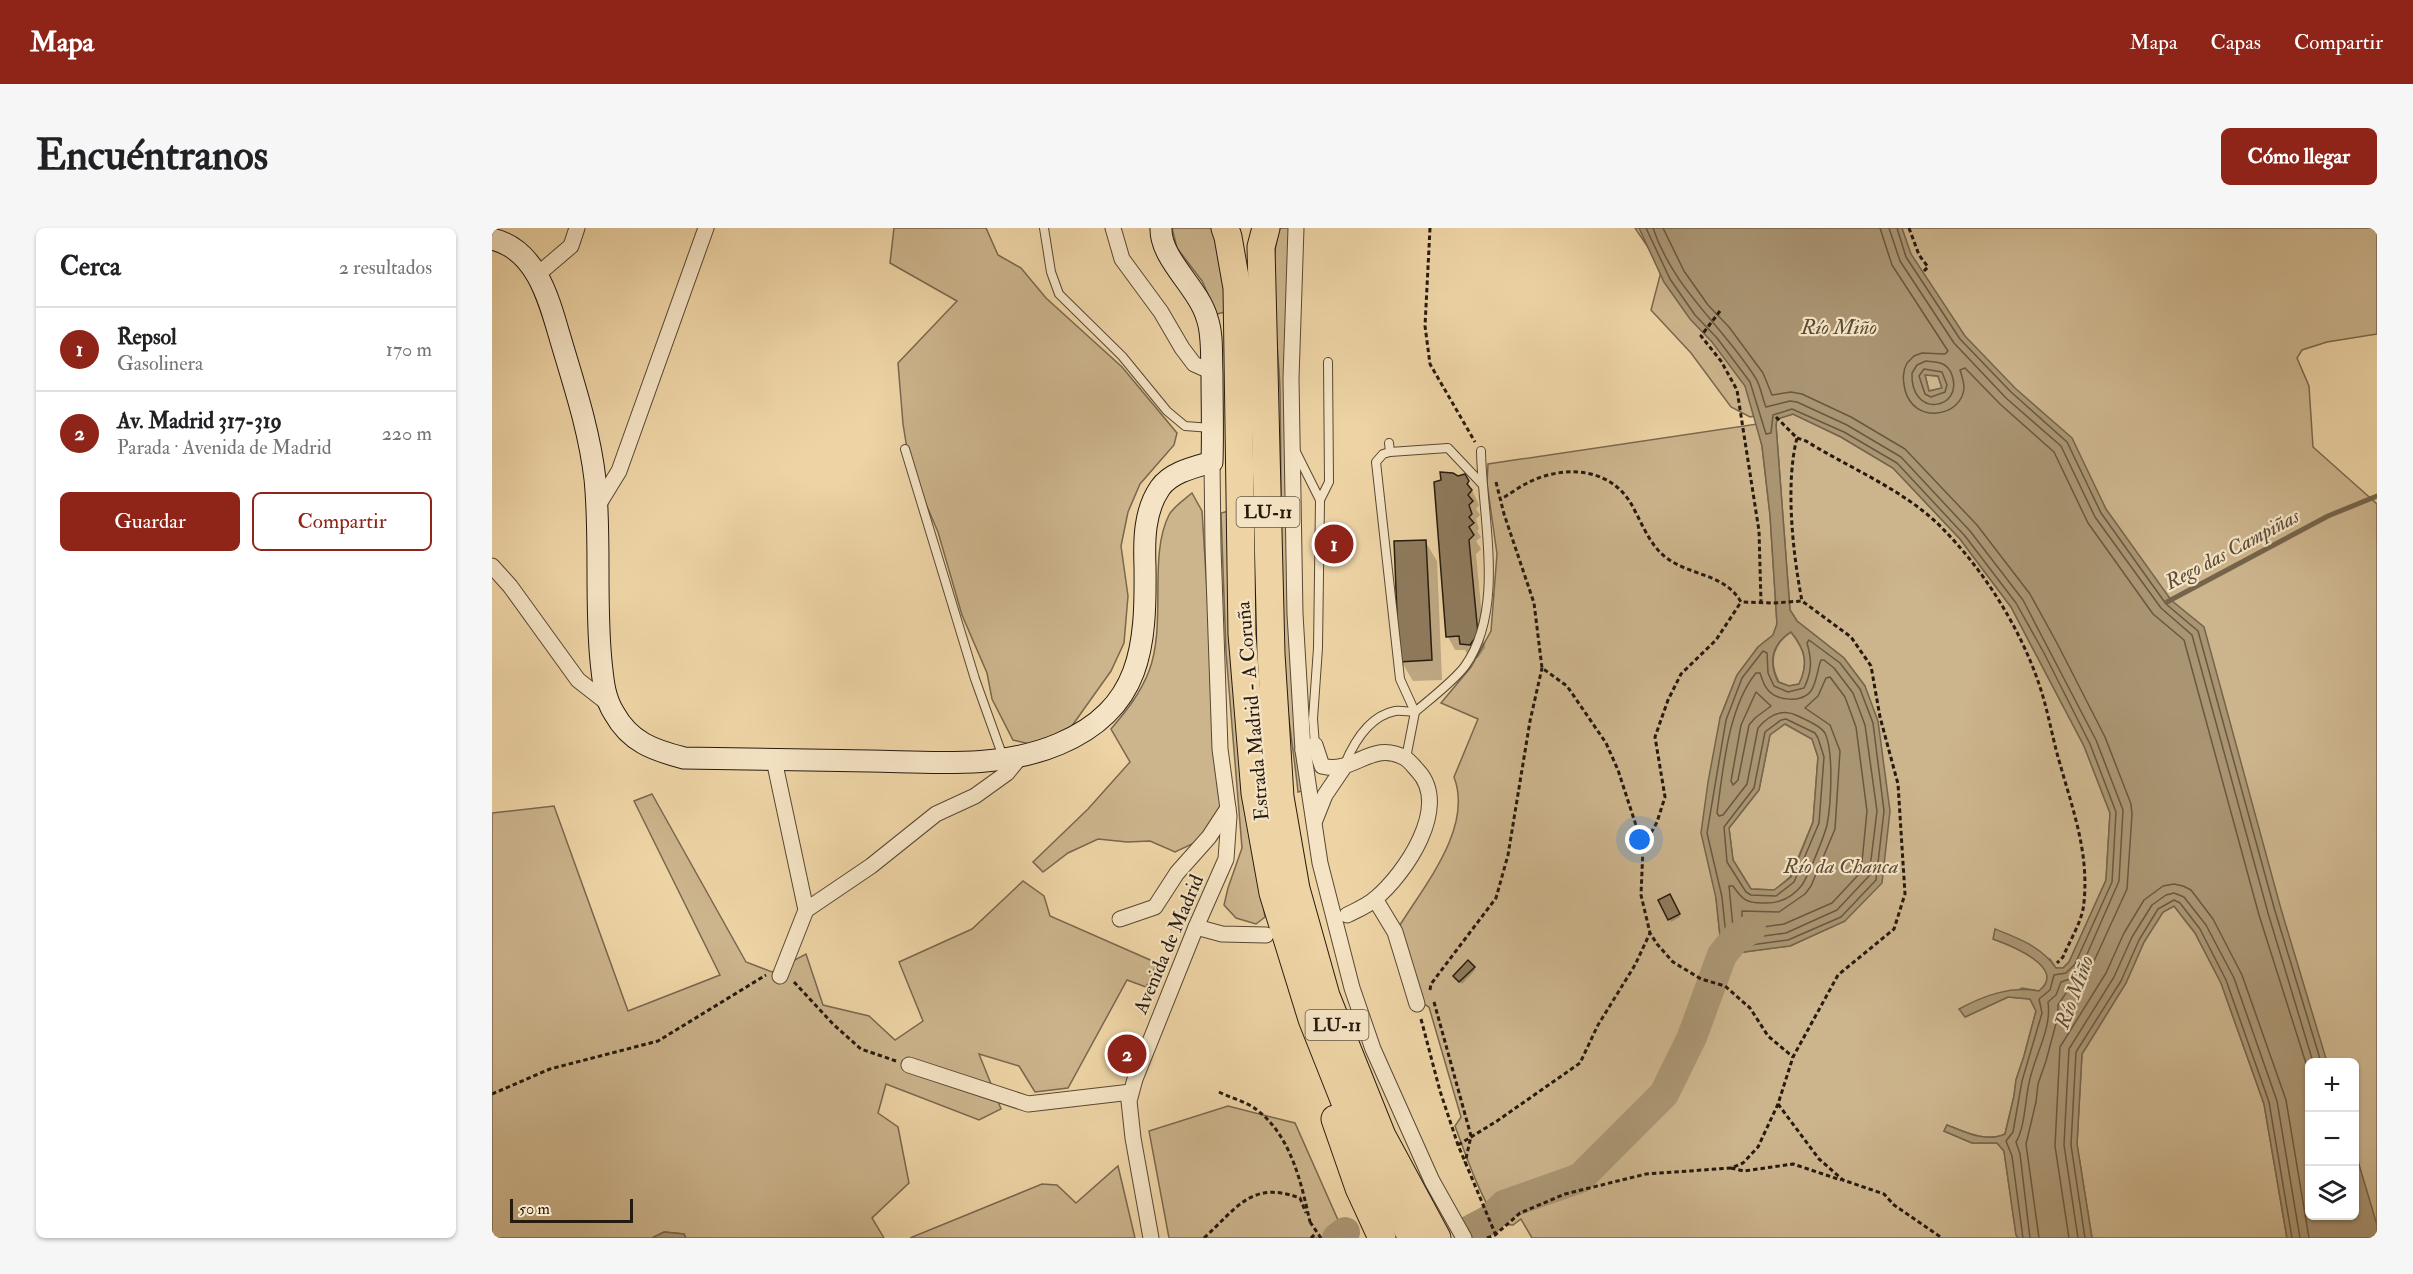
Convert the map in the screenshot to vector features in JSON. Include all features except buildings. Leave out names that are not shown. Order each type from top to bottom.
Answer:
[{"type":"highway","name":"Estrada Madrid - A Coruña","points":[[1225,228],[1237,288],[1242,634],[1255,793],[1273,893],[1312,1019],[1356,1130],[1412,1238]]},
{"type":"highway","name":"Estrada Madrid - A Coruña","points":[[1266,228],[1261,247],[1271,654],[1280,796],[1296,889],[1326,996],[1382,1136],[1437,1238]]},
{"type":"highway","points":[[1273,893],[1295,998],[1359,1188],[1382,1238]]},
{"type":"street","points":[[537,276],[571,246],[577,228]]},
{"type":"street","points":[[596,509],[619,471],[706,228]]},
{"type":"street","points":[[1113,228],[1122,259],[1161,312],[1182,348],[1194,364],[1212,372]]},
{"type":"street","points":[[499,236],[523,255],[549,298],[582,404],[595,479],[599,640],[605,694],[630,735],[654,750],[684,758],[950,763],[1012,757],[1059,744],[1084,731],[1108,712],[1126,690],[1139,659],[1146,617],[1144,535],[1151,507],[1160,487],[1175,475],[1212,462],[1212,346],[1207,317],[1195,292],[1167,254],[1161,228]]},
{"type":"street","points":[[1296,228],[1292,443],[1295,614],[1309,748],[1314,823],[1320,863],[1352,988],[1373,1049],[1432,1181],[1464,1238]]},
{"type":"street","name":"Avenida de Madrid","points":[[1150,1234],[1133,1138],[1129,1101],[1196,927],[1226,859],[1228,808],[1220,749],[1212,462]]},
{"type":"street","points":[[492,566],[510,586],[578,680],[610,705]]},
{"type":"street","points":[[1309,748],[1322,766],[1333,769],[1344,767],[1370,754],[1383,752],[1406,758],[1425,780],[1430,800],[1428,821],[1418,844],[1396,878],[1375,899],[1347,915]]},
{"type":"street","points":[[806,910],[871,866],[936,814],[975,796],[1007,773],[1012,757]]},
{"type":"street","points":[[774,759],[806,910],[780,976]]},
{"type":"street","points":[[1314,823],[1325,795],[1344,767]]},
{"type":"street","points":[[1120,919],[1155,907],[1177,873],[1209,837],[1228,808]]},
{"type":"street","points":[[1375,899],[1395,932],[1417,1004]]},
{"type":"street","points":[[1196,927],[1222,934],[1266,935]]},
{"type":"street","points":[[909,1065],[1028,1104],[1131,1092]]},
{"type":"lane","points":[[1044,228],[1051,272],[1059,294],[1122,356],[1167,411],[1185,426],[1213,429]]},
{"type":"lane","points":[[1309,748],[1318,648],[1320,500],[1329,482],[1328,362]]},
{"type":"lane","points":[[1292,443],[1320,500]]},
{"type":"lane","points":[[1389,443],[1390,452]]},
{"type":"lane","points":[[1406,758],[1415,712],[1400,679],[1376,462],[1383,454],[1390,452],[1448,448],[1482,484]]},
{"type":"lane","points":[[905,449],[975,679],[1012,757]]},
{"type":"lane","points":[[1344,767],[1353,744],[1371,723],[1395,711],[1415,712],[1465,667],[1483,631],[1490,560],[1481,451]]},
{"type":"path","points":[[1430,228],[1425,326],[1430,364],[1495,477],[1500,500],[1534,603],[1542,668],[1530,721],[1508,855],[1496,898],[1431,984],[1430,992]]},
{"type":"path","points":[[1910,228],[1919,255],[1928,267],[1923,272]]},
{"type":"path","points":[[1719,311],[1712,324],[1701,336],[1721,361],[1737,390],[1759,531],[1761,603]]},
{"type":"path","points":[[1776,417],[1797,438],[1886,486],[1943,528],[1994,593],[2019,635],[2039,684],[2059,762],[2079,824],[2086,874],[2084,905],[2063,957],[2057,963]]},
{"type":"path","points":[[1797,438],[1793,453],[1792,514],[1796,570],[1802,601]]},
{"type":"path","points":[[1500,500],[1535,479],[1570,470],[1602,477],[1620,488],[1650,539],[1665,557],[1683,568],[1721,580],[1735,591],[1741,602]]},
{"type":"path","points":[[1731,1168],[1743,1163],[1758,1148],[1778,1104],[1793,1057],[1838,975],[1894,929],[1905,894],[1898,784],[1880,717],[1870,666],[1851,637],[1802,601],[1741,602]]},
{"type":"path","points":[[1643,847],[1657,822],[1665,797],[1655,737],[1668,700],[1681,674],[1716,640],[1741,602]]},
{"type":"path","points":[[1542,668],[1567,686],[1606,743],[1618,770],[1643,847],[1641,895],[1650,933],[1673,962],[1701,979],[1725,986],[1750,1008],[1768,1036],[1793,1057]]},
{"type":"path","points":[[1458,1145],[1497,1121],[1580,1063],[1598,1025],[1635,964],[1650,933]]},
{"type":"path","points":[[492,1094],[550,1069],[658,1041],[767,975],[790,978],[832,1024],[861,1049],[909,1065]]},
{"type":"path","points":[[1433,1001],[1472,1136],[1465,1163]]},
{"type":"path","points":[[1417,1004],[1440,1092],[1458,1145],[1496,1236]]},
{"type":"path","points":[[1219,1092],[1256,1109],[1277,1129],[1300,1177],[1310,1222]]},
{"type":"path","points":[[1778,1104],[1819,1160],[1843,1180]]},
{"type":"path","points":[[1487,1238],[1496,1236],[1520,1214],[1565,1194],[1646,1173],[1731,1168],[1744,1171],[1793,1164],[1884,1194],[1894,1205],[1942,1238]]},
{"type":"path","points":[[1204,1238],[1251,1195],[1266,1192],[1286,1193],[1300,1198],[1310,1222],[1321,1238]]},
{"type":"path","points":[[1311,1238],[1316,1233]]},
{"type":"shaded area","points":[[894,228],[986,228],[998,255],[1021,268],[1046,298],[1122,367],[1177,433],[1174,445],[1140,484],[1128,512],[1121,546],[1128,596],[1124,643],[1111,671],[1069,730],[1030,744],[1013,740],[992,699],[987,673],[962,615],[938,532],[910,467],[903,424],[898,363],[957,301],[890,263]]},
{"type":"shaded area","points":[[1172,228],[1213,228],[1222,248],[1225,312],[1217,314],[1202,281],[1177,248]]},
{"type":"shaded area","points":[[1280,228],[1290,228],[1302,791],[1298,792],[1287,702],[1283,625],[1280,391],[1274,308],[1274,264]]},
{"type":"shaded area","points":[[1635,228],[1687,228],[1769,413],[1750,417],[1731,407],[1691,353],[1651,310],[1662,268]]},
{"type":"shaded area","points":[[1882,228],[2377,228],[2377,334],[2327,342],[2302,350],[2297,358],[2309,386],[2313,447],[2377,504],[2377,1230],[2359,1182],[2359,1058],[2318,1058]]},
{"type":"shaded area","points":[[1925,375],[1938,376],[1942,388],[1929,391]]},
{"type":"shaded area","points":[[1793,414],[1841,437],[1893,468],[1960,539],[2011,607],[2084,746],[2110,813],[2106,880],[2069,962],[2063,968],[2056,968],[2050,959],[1993,939],[2033,958],[2042,966],[2046,974],[2046,982],[2039,991],[2022,988],[1965,1017],[2008,997],[2030,999],[2036,1011],[2016,1080],[2005,1134],[1983,1137],[1947,1125],[1944,1131],[1972,1143],[1997,1143],[2004,1151],[2018,1238],[1532,1238],[1521,1219],[1513,1225],[1498,1224],[1474,1176],[1455,1126],[1461,1117],[1429,1007],[1422,1003],[1400,925],[1434,873],[1452,835],[1457,815],[1458,796],[1454,777],[1478,719],[1441,703],[1471,667],[1491,631],[1497,554],[1487,483],[1488,464],[1757,424],[1762,446],[1770,515],[1777,624],[1773,635],[1758,647],[1737,675],[1720,718],[1716,898],[1722,955],[1790,946],[1845,921],[1865,686],[1844,658],[1797,621],[1790,610],[1776,425],[1777,419]]},
{"type":"shaded area","points":[[1192,493],[1202,511],[1222,830],[1175,852],[1150,841],[1127,842],[1098,839],[1068,853],[1043,872],[1033,862],[1088,809],[1130,762],[1111,729],[1133,702],[1149,671],[1157,633],[1158,570],[1163,532],[1171,512]]},
{"type":"shaded area","points":[[1229,511],[1250,827],[1265,917],[1256,924],[1236,918],[1224,905],[1242,848],[1226,652],[1221,513]]},
{"type":"shaded area","points":[[1791,632],[1800,645],[1805,663],[1799,684],[1789,686],[1779,682],[1773,660],[1776,648]]},
{"type":"shaded area","points":[[1785,724],[1812,739],[1818,757],[1813,822],[1790,877],[1775,890],[1751,889],[1733,860],[1729,828],[1759,790],[1770,734]]},
{"type":"shaded area","points":[[652,794],[746,962],[772,972],[806,954],[823,1005],[869,1016],[895,1040],[923,1021],[899,962],[972,929],[1023,881],[1044,896],[1050,916],[1157,963],[1146,987],[1127,980],[1068,1088],[1035,1092],[1019,1066],[979,1054],[1001,1109],[979,1120],[886,1084],[878,1113],[898,1127],[909,1183],[872,1218],[884,1238],[686,1238],[684,1234],[664,1232],[652,1238],[492,1238],[492,813],[554,806],[628,1011],[720,975],[634,801]]},
{"type":"shaded area","points":[[2174,906],[2195,933],[2221,983],[2264,1104],[2287,1238],[2092,1238],[2077,1144],[2082,1054],[2126,983],[2144,942],[2163,912]]},
{"type":"shaded area","points":[[1228,1106],[1295,1123],[1346,1238],[1169,1238],[1149,1131]]},
{"type":"shaded area","points":[[1118,1166],[1135,1238],[910,1238],[1042,1184],[1057,1185],[1076,1203]]},
{"type":"water","name":"Río Miño","points":[[1639,228],[1902,228],[1911,254],[1965,336],[2015,388],[2072,438],[2106,509],[2171,600],[2204,627],[2281,909],[2326,1058],[2305,1058],[2305,1220],[2359,1220],[2359,1164],[2377,1225],[2377,1238],[2287,1238],[2264,1104],[2221,983],[2195,933],[2174,906],[2163,912],[2144,942],[2126,983],[2082,1054],[2077,1144],[2092,1238],[2018,1238],[2004,1151],[1997,1143],[1972,1143],[1944,1131],[1947,1125],[1983,1137],[2005,1134],[2016,1080],[2036,1011],[2030,999],[2008,997],[1965,1017],[1959,1009],[1998,993],[2018,990],[2039,991],[2046,982],[2046,974],[2042,966],[2023,952],[1993,939],[1995,929],[2037,949],[2056,968],[2063,968],[2069,962],[2106,880],[2110,813],[2084,746],[2011,607],[1960,539],[1893,468],[1841,437],[1793,414],[1777,419],[1776,425],[1790,610],[1797,621],[1844,658],[1865,686],[1878,721],[1890,811],[1882,883],[1845,921],[1790,946],[1722,955],[1716,898],[1701,833],[1708,782],[1720,718],[1737,675],[1758,647],[1773,635],[1777,624],[1770,515],[1762,446],[1745,386],[1712,342],[1690,319],[1664,282]],"holes":[[[1925,375],[1938,376],[1942,388],[1929,391]],[[1791,632],[1800,644],[1805,663],[1799,684],[1789,686],[1778,682],[1773,661],[1776,648]],[[1785,724],[1812,739],[1818,757],[1813,822],[1791,877],[1774,890],[1751,889],[1733,860],[1729,828],[1759,790],[1770,735]]]},
{"type":"water","points":[[664,1232],[684,1234],[686,1238],[652,1238]]},
{"type":"waterway","name":"Rego das Campiñas","points":[[2167,602],[2328,516],[2377,496]]},
{"type":"waterway","name":"Río da Chanca","points":[[1470,1230],[1489,1220],[1504,1205],[1580,1178],[1664,1094],[1692,1037],[1722,955],[1735,939],[1751,929]]},
{"type":"waterway","name":"Río da Chanca","points":[[1337,1238],[1345,1232]]},
{"type":"place","name":"Repsol","points":[[1334,544]]},
{"type":"place","name":"Av. Madrid 317-319","points":[[1127,1054]]}]
